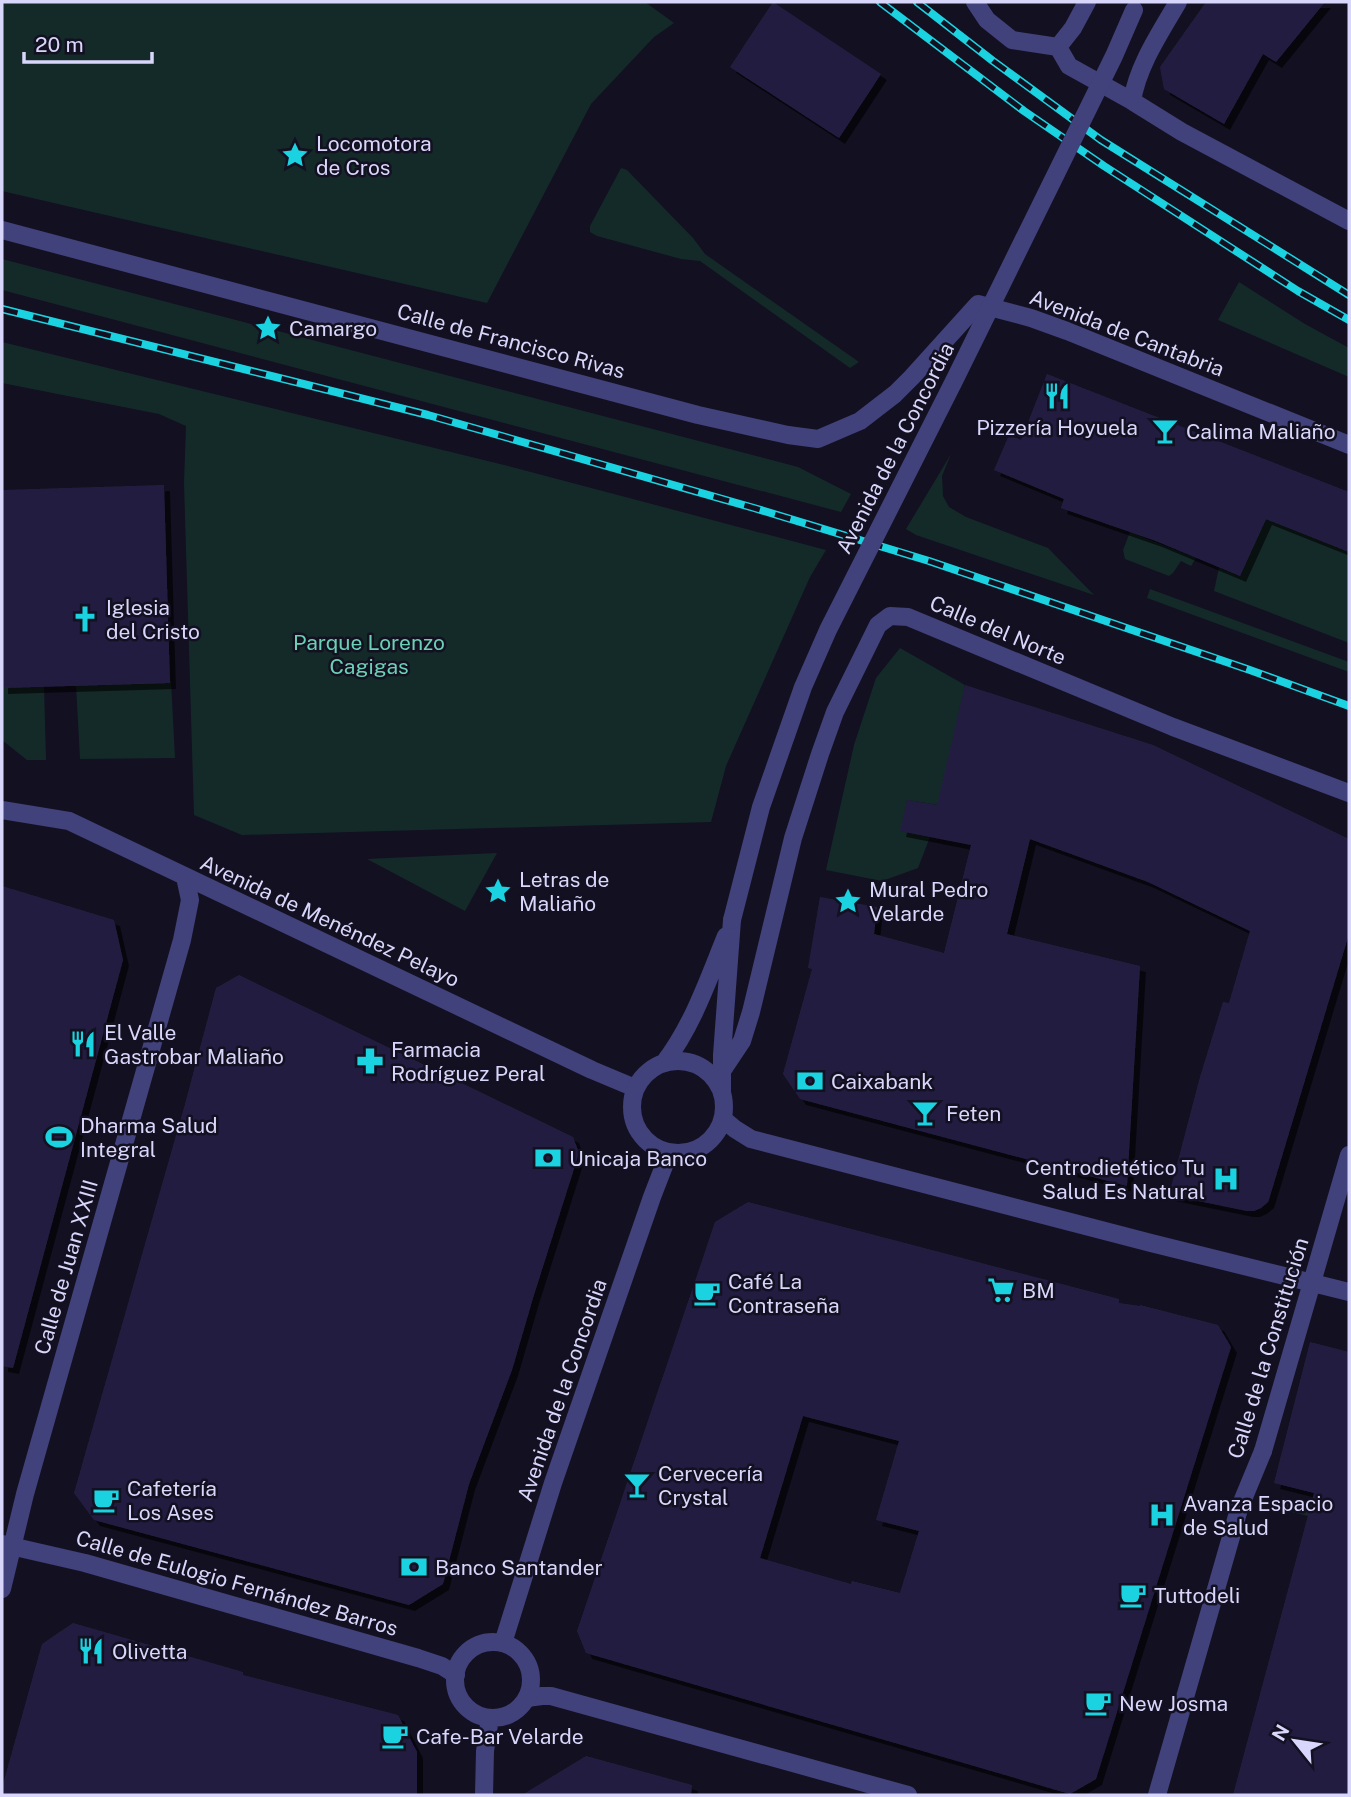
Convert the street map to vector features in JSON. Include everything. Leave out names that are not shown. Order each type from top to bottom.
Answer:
[{"type":"street","points":[[975,2],[987,20],[1012,40],[1058,47]]},
{"type":"street","points":[[1058,47],[1073,28],[1087,2]]},
{"type":"street","points":[[1132,101],[1135,83],[1178,2]]},
{"type":"street","name":"Avenida de la Concordia","points":[[664,1063],[684,1034],[700,1001],[732,919],[761,807],[803,687],[828,630],[960,369],[1137,4]]},
{"type":"street","points":[[1058,47],[1069,66],[1182,132],[1349,222]]},
{"type":"street","name":"Calle de Francisco Rivas","points":[[2,230],[698,415],[788,435],[818,439],[860,421],[912,377]]},
{"type":"street","name":"Avenida de Cantabria","points":[[912,377],[978,304],[1043,322],[1349,445]]},
{"type":"street","name":"Calle del Norte","points":[[722,1071],[742,1041],[748,1022],[793,838],[835,712],[878,625],[890,616],[908,617],[1173,727],[1349,793]]},
{"type":"street","name":"Avenida de Menéndez Pelayo","points":[[2,810],[69,821],[635,1088]]},
{"type":"street","name":"Calle de Juan XXIII","points":[[2,1589],[7,1545],[182,940],[190,900],[185,877]]},
{"type":"street","name":"Avenida de la Concordia","points":[[722,1091],[732,919]]},
{"type":"street","points":[[664,1063],[692,1063],[705,1069],[722,1091],[725,1105],[718,1132],[709,1143],[697,1150],[683,1154],[657,1149],[638,1131],[633,1118],[635,1088],[651,1070],[664,1063]]},
{"type":"street","points":[[723,1119],[751,1139],[1349,1292]]},
{"type":"street","name":"Avenida de la Concordia","points":[[503,1643],[553,1483],[652,1197],[670,1153]]},
{"type":"street","name":"Calle de la Constitución","points":[[1157,1795],[1239,1509],[1263,1451],[1349,1155]]},
{"type":"street","name":"Calle de Eulogio Fernández Barros","points":[[7,1545],[85,1563],[418,1658],[442,1666],[456,1675]]},
{"type":"street","points":[[490,1642],[503,1643],[513,1647],[528,1664],[531,1687],[527,1698],[516,1711],[499,1718],[478,1716],[460,1699],[456,1688],[459,1663],[467,1653],[478,1646],[490,1642]]},
{"type":"street","points":[[527,1698],[551,1696],[908,1795]]},
{"type":"street","points":[[484,1795],[485,1751],[490,1718]]},
{"type":"green space","points":[[2,2],[645,2],[674,23],[654,37],[591,104],[487,303],[2,191]]},
{"type":"green space","points":[[621,168],[627,170],[705,254],[859,362],[850,368],[700,261],[681,259],[590,232],[590,226]]},
{"type":"green space","points":[[2,259],[798,467],[851,494],[841,512],[2,290]]},
{"type":"green space","points":[[1239,282],[1349,348],[1349,377],[1218,320]]},
{"type":"green space","name":"Parque Lorenzo Cagigas","points":[[2,342],[504,465],[826,550],[810,577],[726,766],[711,822],[242,835],[194,815],[184,483],[186,426],[159,414],[2,383]]},
{"type":"green space","points":[[951,454],[942,476],[943,496],[949,507],[966,517],[1048,548],[1094,595],[916,535],[906,529]]},
{"type":"green space","points":[[1265,518],[1349,552],[1349,643],[1214,591],[1219,568],[1240,576]]},
{"type":"green space","points":[[1130,532],[1196,558],[1191,566],[1181,561],[1169,576],[1125,559],[1123,550]]},
{"type":"green space","points":[[1150,589],[1349,662],[1349,672],[1147,598]]},
{"type":"green space","points":[[900,648],[965,685],[938,805],[907,800],[901,831],[930,837],[918,868],[882,881],[826,870],[854,745],[876,678]]},
{"type":"green space","points":[[171,681],[175,758],[80,759],[76,685]]},
{"type":"green space","points":[[44,686],[46,760],[27,760],[2,740],[2,687]]},
{"type":"green space","points":[[497,853],[465,911],[367,859]]},
{"type":"green space","points":[[1282,1497],[1349,1514],[1349,1526],[1279,1509]]},
{"type":"building","points":[[773,2],[881,74],[839,138],[730,67]]},
{"type":"building","points":[[1206,2],[1325,2],[1276,62],[1263,54],[1224,124],[1164,89],[1160,67]]},
{"type":"building","points":[[1047,374],[1349,492],[1349,552],[1266,519],[1240,576],[1156,541],[1061,508],[1064,499],[994,470],[1009,435],[1021,440]]},
{"type":"building","name":"Iglesia del Cristo","points":[[164,485],[170,683],[2,688],[2,490]]},
{"type":"building","points":[[965,685],[1153,745],[1349,839],[1349,934],[1270,1196],[1261,1208],[1247,1211],[1169,1195],[1223,1002],[1229,1003],[1250,931],[1148,882],[1030,839],[1007,934],[1140,966],[1127,1186],[800,1099],[783,1074],[812,969],[808,968],[820,897],[877,907],[874,934],[944,953],[971,845],[900,831],[907,800],[937,805]]},
{"type":"building","points":[[2,886],[114,920],[123,960],[13,1368],[2,1366]]},
{"type":"building","points":[[239,975],[573,1137],[579,1153],[512,1370],[469,1484],[443,1584],[409,1605],[94,1520],[74,1493],[216,988]]},
{"type":"building","points":[[748,1202],[1119,1299],[1119,1303],[1140,1305],[1218,1325],[1231,1347],[1096,1779],[1070,1794],[586,1653],[577,1631],[715,1222]],"holes":[[[803,1416],[899,1441],[876,1520],[919,1531],[900,1593],[852,1581],[851,1584],[760,1558]]]},
{"type":"building","points":[[1310,1342],[1349,1352],[1349,1795],[1233,1795],[1314,1493],[1274,1483]]},
{"type":"building","points":[[73,1623],[243,1672],[243,1675],[398,1715],[417,1752],[417,1795],[2,1795],[42,1644]]},
{"type":"building","points":[[586,1756],[692,1785],[691,1795],[522,1795]]},
{"type":"railway","points":[[880,2],[1024,111],[1104,166],[1298,291],[1349,320]]},
{"type":"railway","points":[[917,2],[1101,140],[1349,295]]},
{"type":"railway","points":[[2,309],[428,415],[754,508],[929,561],[1349,706]]},
{"type":"place","name":"Locomotora de Cros","points":[[295,155]]},
{"type":"place","name":"Camargo","points":[[268,328]]},
{"type":"place","name":"Pizzería Hoyuela","points":[[1057,396]]},
{"type":"place","name":"Calima Maliaño","points":[[1165,431]]},
{"type":"place","name":"Iglesia del Cristo","points":[[85,619]]},
{"type":"place","name":"Letras de Maliaño","points":[[498,891]]},
{"type":"place","name":"Mural Pedro Velarde","points":[[848,901]]},
{"type":"place","name":"El Valle Gastrobar Maliaño","points":[[83,1044]]},
{"type":"place","name":"Farmacia Rodríguez Peral","points":[[370,1061]]},
{"type":"place","name":"Caixabank","points":[[810,1081]]},
{"type":"place","name":"Feten","points":[[925,1113]]},
{"type":"place","name":"Dharma Salud Integral","points":[[59,1137]]},
{"type":"place","name":"Unicaja Banco","points":[[548,1158]]},
{"type":"place","name":"Centrodietético Tu Salud Es Natural","points":[[1226,1179]]},
{"type":"place","name":"BM","points":[[1001,1290]]},
{"type":"place","name":"Café La Contraseña","points":[[707,1293]]},
{"type":"place","name":"Cervecería Crystal","points":[[637,1485]]},
{"type":"place","name":"Cafetería Los Ases","points":[[106,1500]]},
{"type":"place","name":"Avanza Espacio de Salud","points":[[1162,1515]]},
{"type":"place","name":"Banco Santander","points":[[414,1567]]},
{"type":"place","name":"Tuttodeli","points":[[1133,1595]]},
{"type":"place","name":"Olivetta","points":[[91,1651]]},
{"type":"place","name":"New Josma","points":[[1098,1703]]},
{"type":"place","name":"Cafe-Bar Velarde","points":[[395,1736]]}]
